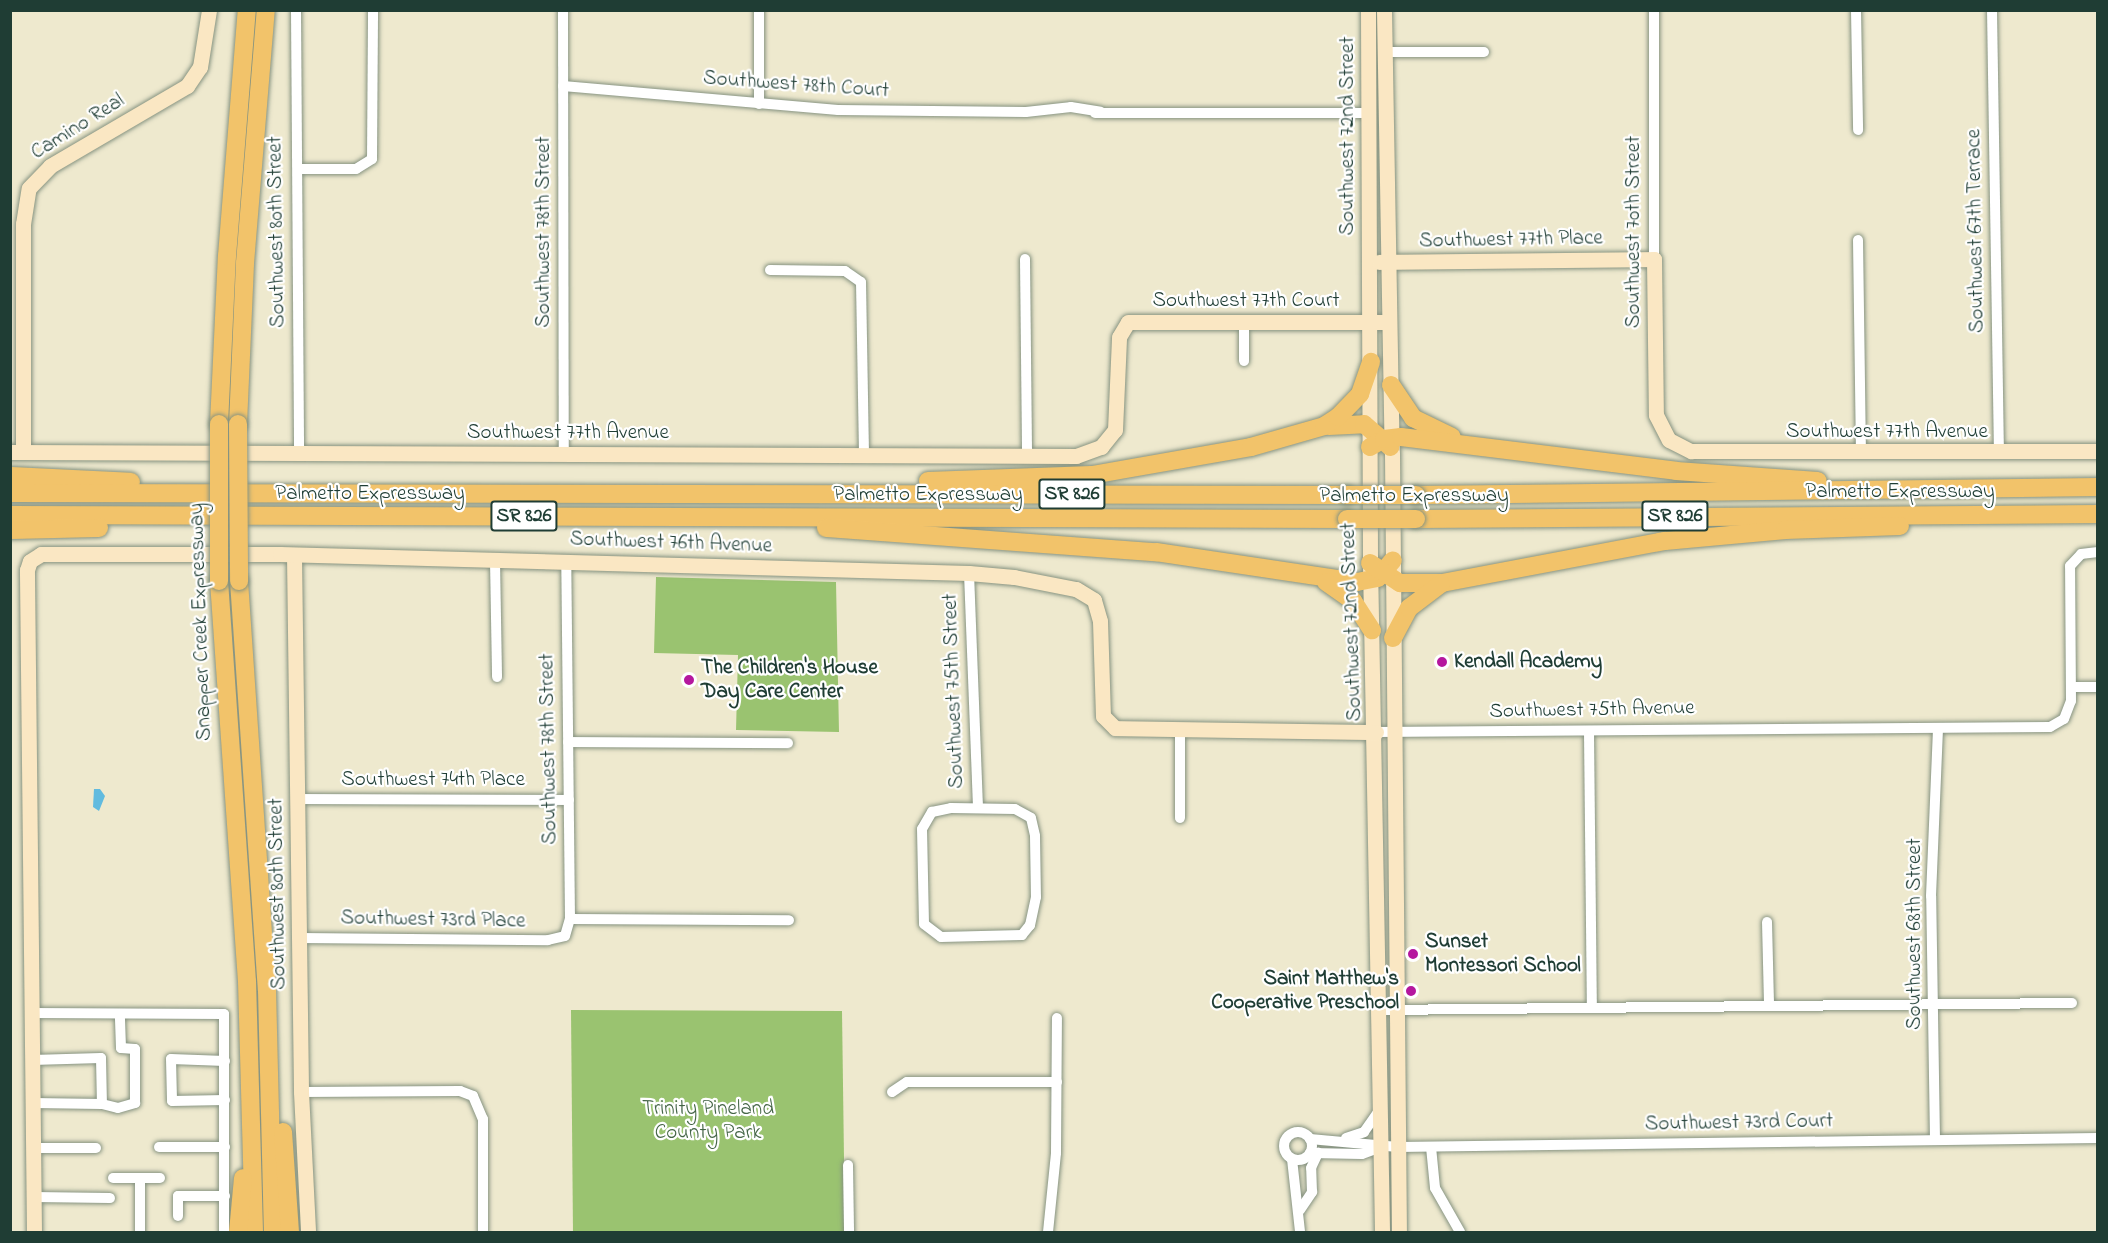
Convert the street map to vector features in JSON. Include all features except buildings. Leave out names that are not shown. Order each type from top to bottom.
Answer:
[{"type":"highway","name":"Snapper Creek Expressway","points":[[247,10],[227,256],[219,424],[219,581],[252,1071],[254,1233]]},
{"type":"highway","name":"Snapper Creek Expressway","points":[[266,10],[245,262],[238,424],[239,581],[268,1007],[273,1233]]},
{"type":"highway","points":[[1324,426],[1356,399],[1371,362]]},
{"type":"highway","points":[[1391,385],[1404,408],[1419,423],[1465,442]]},
{"type":"highway","points":[[797,492],[841,483],[1030,479],[1111,472],[1251,447],[1324,426],[1354,423],[1382,440],[1465,442],[1676,471],[1814,480],[1845,491]]},
{"type":"highway","points":[[10,476],[145,483],[166,493]]},
{"type":"highway","name":"Palmetto Expressway","points":[[10,493],[797,492],[1416,495],[2097,487]]},
{"type":"highway","points":[[801,517],[814,527],[1156,552],[1319,578],[1382,571],[1409,584],[1442,583],[1665,541],[1785,530],[1901,526],[1935,514]]},
{"type":"highway","name":"Palmetto Expressway","points":[[10,515],[223,518],[1416,519],[2097,514]]},
{"type":"highway","points":[[10,530],[202,525],[223,518]]},
{"type":"highway","points":[[1319,578],[1348,596],[1372,630]]},
{"type":"highway","points":[[1393,638],[1409,608],[1442,583]]},
{"type":"highway","points":[[268,1007],[277,1026],[290,1233]]},
{"type":"highway","points":[[238,1233],[252,1071]]},
{"type":"street","name":"Camino Real","points":[[17,452],[23,224],[29,188],[50,166],[187,86],[200,67],[209,10]]},
{"type":"street","name":"Southwest 80th Street","points":[[296,10],[299,453]]},
{"type":"street","points":[[298,170],[359,168],[371,161],[374,147],[374,10]]},
{"type":"street","name":"Southwest 78th Street","points":[[563,10],[564,454]]},
{"type":"street","points":[[759,10],[759,104]]},
{"type":"street","name":"Southwest 72nd Street","points":[[1368,10],[1371,362],[1382,440],[1382,571],[1393,638],[1399,1233]]},
{"type":"street","name":"Southwest 72nd Street","points":[[1382,1233],[1376,732],[1372,630],[1382,571],[1382,440],[1391,385],[1384,10]]},
{"type":"street","name":"Southwest 70th Street","points":[[1654,10],[1655,408],[1661,430],[1678,446]]},
{"type":"street","points":[[1856,10],[1858,130]]},
{"type":"street","name":"Southwest 67th Terrace","points":[[1992,10],[1999,452]]},
{"type":"street","points":[[1384,52],[1484,52]]},
{"type":"street","name":"Southwest 78th Court","points":[[563,86],[845,111],[1026,112],[1044,116],[1101,112],[1369,113]]},
{"type":"street","points":[[1369,113],[1385,113]]},
{"type":"street","points":[[1858,240],[1861,453]]},
{"type":"street","points":[[1025,259],[1027,457]]},
{"type":"street","name":"Southwest 77th Place","points":[[1370,261],[1654,259]]},
{"type":"street","points":[[770,270],[841,270],[855,275],[864,295],[864,455]]},
{"type":"street","name":"Southwest 77th Court","points":[[1115,430],[1119,337],[1123,326],[1137,321],[1389,322]]},
{"type":"street","points":[[1244,322],[1244,361]]},
{"type":"street","name":"Southwest 77th Avenue","points":[[17,452],[1027,457],[1086,453],[1105,444],[1115,430]]},
{"type":"street","name":"Southwest 77th Avenue","points":[[1678,446],[1711,454],[2097,451]]},
{"type":"street","points":[[2097,552],[2074,559],[2070,572],[2071,687],[2097,687]]},
{"type":"street","name":"Southwest 76th Avenue","points":[[31,1013],[27,570],[33,558],[51,553],[294,555],[969,573],[1064,586],[1092,598],[1100,621],[1103,716],[1118,729]]},
{"type":"street","name":"Southwest 80th Street","points":[[294,555],[301,1092],[308,1233]]},
{"type":"street","points":[[495,560],[497,677]]},
{"type":"street","name":"Southwest 78th Street","points":[[566,561],[570,919],[566,936]]},
{"type":"street","name":"Southwest 75th Street","points":[[969,573],[978,807]]},
{"type":"street","name":"Southwest 75th Avenue","points":[[1118,729],[1393,733],[2047,727],[2064,719],[2070,707],[2071,687]]},
{"type":"street","name":"Southwest 68th Street","points":[[1935,1140],[1931,896],[1938,728]]},
{"type":"street","points":[[1180,730],[1180,818]]},
{"type":"street","points":[[1589,732],[1592,1008]]},
{"type":"street","points":[[568,742],[788,743]]},
{"type":"street","name":"Southwest 74th Place","points":[[298,799],[569,800]]},
{"type":"street","points":[[978,807],[1018,809],[1032,822],[1036,891],[1028,929],[1022,935],[1006,938],[932,934],[921,913],[920,843],[924,822],[936,811],[978,807]]},
{"type":"street","points":[[1377,888],[1395,887]]},
{"type":"street","points":[[570,919],[789,920]]},
{"type":"street","points":[[1767,922],[1769,1006]]},
{"type":"street","name":"Southwest 73rd Place","points":[[299,938],[548,940],[566,936]]},
{"type":"street","points":[[1380,1010],[2072,1003]]},
{"type":"street","points":[[34,1233],[31,1013],[224,1014],[224,1233]]},
{"type":"street","points":[[33,1103],[102,1104],[118,1108],[135,1103],[135,1048],[121,1048],[120,1014]]},
{"type":"street","points":[[1048,1233],[1057,1082],[1058,1018]]},
{"type":"street","points":[[32,1060],[101,1058],[102,1104]]},
{"type":"street","points":[[225,1061],[171,1059],[172,1101],[225,1100]]},
{"type":"street","points":[[892,1092],[907,1082],[1057,1082]]},
{"type":"street","points":[[301,1092],[460,1092],[476,1098],[484,1124],[483,1233]]},
{"type":"street","points":[[1340,1140],[1364,1132],[1381,1108]]},
{"type":"street","points":[[1300,1233],[1300,1210],[1292,1159],[1283,1149],[1287,1137],[1301,1132],[1310,1139],[1340,1140],[1381,1147]]},
{"type":"street","name":"Southwest 73rd Court","points":[[1381,1147],[2097,1138]]},
{"type":"street","points":[[1300,1210],[1311,1193],[1311,1168],[1314,1153],[1310,1139]]},
{"type":"street","points":[[159,1147],[225,1147]]},
{"type":"street","points":[[1292,1159],[1302,1160],[1314,1153],[1362,1154],[1381,1147]]},
{"type":"street","points":[[1431,1147],[1435,1188],[1460,1233]]},
{"type":"street","points":[[33,1148],[96,1148]]},
{"type":"street","points":[[848,1165],[849,1233]]},
{"type":"street","points":[[113,1178],[160,1178]]},
{"type":"street","points":[[140,1178],[140,1233]]},
{"type":"street","points":[[1296,1193],[1311,1193]]},
{"type":"street","points":[[178,1216],[178,1196],[225,1196]]},
{"type":"street","points":[[34,1197],[110,1198]]},
{"type":"green space","points":[[656,577],[836,582],[839,732],[736,730],[738,655],[654,653]]},
{"type":"green space","name":"Trinity Pineland County Park","points":[[571,1010],[842,1011],[845,1232],[573,1232]]},
{"type":"water","points":[[94,789],[100,789],[105,796],[99,811],[93,807]]},
{"type":"place","name":"Kendall Academy","points":[[1442,662]]},
{"type":"place","name":"The Children's House Day Care Center","points":[[689,680]]},
{"type":"place","name":"Sunset Montessori School","points":[[1413,954]]},
{"type":"place","name":"Saint Matthew's Cooperative Preschool","points":[[1411,991]]}]
